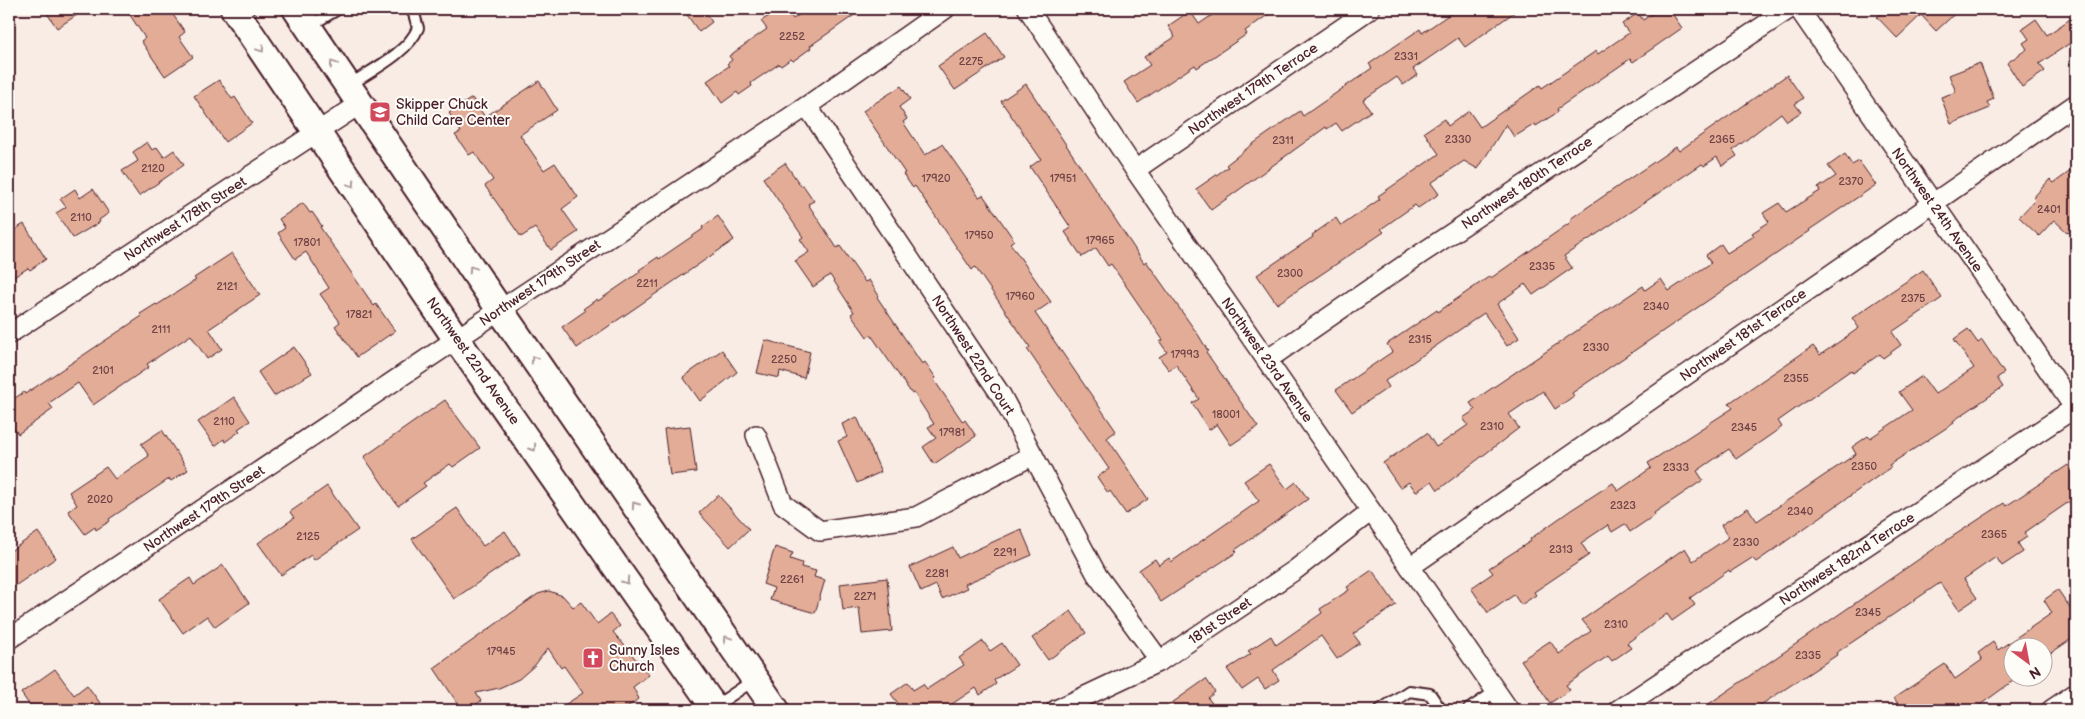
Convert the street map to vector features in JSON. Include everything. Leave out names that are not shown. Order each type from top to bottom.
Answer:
[{"type":"main road","name":"Northwest 22nd Avenue","points":[[234,9],[458,340],[713,709]]},
{"type":"main road","points":[[302,18],[500,310],[776,710]]},
{"type":"street","name":"Northwest 179th Street","points":[[9,639],[807,106],[945,9]]},
{"type":"street","name":"Northwest 23rd Avenue","points":[[1028,9],[1135,170],[1509,710]]},
{"type":"street","name":"Northwest 179th Terrace","points":[[1135,170],[1370,9]]},
{"type":"street","name":"Northwest 180th Terrace","points":[[1267,360],[1418,255],[1789,9]]},
{"type":"street","name":"Northwest 24th Avenue","points":[[1799,9],[2076,408]]},
{"type":"street","name":"Northwest 178th Street","points":[[9,334],[318,133],[354,95]]},
{"type":"street","name":"Northwest 181st Terrace","points":[[1410,567],[2076,104]]},
{"type":"street","name":"Northwest 22nd Court","points":[[807,106],[1001,395],[1097,575],[1160,661]]},
{"type":"street","name":"Northwest 182nd Terrace","points":[[1618,710],[2076,408]]},
{"type":"street","points":[[756,436],[783,504],[820,531],[916,517],[1033,455]]},
{"type":"street","name":"181st Street","points":[[1056,710],[1160,661],[1295,570],[1371,511]]},
{"type":"street","points":[[2051,710],[2076,693]]},
{"type":"lane","points":[[302,18],[338,9]]},
{"type":"lane","points":[[354,95],[414,38],[418,28],[414,14],[410,9]]},
{"type":"lane","points":[[713,709],[755,679]]},
{"type":"lane","points":[[1380,710],[1409,691],[1430,694],[1441,710]]},
{"type":"lane","points":[[1468,710],[1496,691]]},
{"type":"building","points":[[44,9],[86,9],[57,28]]},
{"type":"building","points":[[126,9],[169,9],[185,32],[179,37],[193,57],[165,76],[141,41],[145,38]]},
{"type":"building","points":[[683,9],[703,9],[712,22],[699,32]]},
{"type":"building","points":[[780,9],[786,9],[793,19],[808,9],[863,9],[810,46],[811,48],[793,61],[791,59],[781,66],[779,64],[751,83],[752,86],[739,95],[737,92],[722,103],[707,81],[729,66],[727,64],[732,60],[729,56],[767,29],[761,21]]},
{"type":"building","points":[[1221,9],[1276,9],[1245,31],[1247,34],[1197,68],[1195,65],[1138,103],[1124,82],[1150,65],[1144,57],[1175,37],[1168,26],[1190,11],[1199,24]]},
{"type":"building","points":[[1457,9],[1519,9],[1465,47],[1458,38],[1413,69],[1418,75],[1403,85],[1397,77],[1363,100],[1371,111],[1342,131],[1336,123],[1327,129],[1326,127],[1211,210],[1196,189],[1228,167],[1226,165],[1250,146],[1300,111],[1303,116],[1372,68],[1369,64],[1420,29],[1422,33]]},
{"type":"building","points":[[1659,9],[1669,9],[1682,28],[1633,62],[1630,59],[1557,109],[1558,112],[1536,126],[1535,124],[1514,137],[1506,124],[1478,169],[1464,161],[1431,183],[1439,194],[1418,208],[1415,205],[1381,229],[1384,232],[1277,304],[1257,275],[1313,237],[1312,235],[1336,218],[1341,226],[1380,199],[1378,196],[1439,154],[1424,132],[1444,119],[1448,126],[1469,111],[1480,127],[1540,85],[1542,88],[1596,51],[1598,54],[1629,33],[1622,24],[1638,13],[1643,20]]},
{"type":"building","points":[[1886,9],[1960,9],[1936,31],[1921,15],[1897,38],[1877,17]]},
{"type":"building","points":[[2076,15],[2076,39],[2039,64],[2045,71],[2022,87],[2007,63],[2027,49],[2023,43],[2029,39],[2022,29],[2036,19],[2047,35]]},
{"type":"building","points":[[987,33],[1004,57],[955,90],[938,66]]},
{"type":"building","points":[[1980,63],[1994,99],[1987,102],[1990,108],[1951,124],[1941,97],[1956,92],[1949,75]]},
{"type":"building","points":[[1787,75],[1803,98],[1795,104],[1801,112],[1787,121],[1781,113],[1733,150],[1737,156],[1722,166],[1717,157],[1704,166],[1702,164],[1564,256],[1572,268],[1533,295],[1525,284],[1497,304],[1519,338],[1507,346],[1484,313],[1385,381],[1389,387],[1352,412],[1336,390],[1392,352],[1387,344],[1490,276],[1491,278],[1571,222],[1570,219],[1676,147],[1679,151]]},
{"type":"building","points":[[219,80],[232,99],[235,97],[252,123],[225,142],[194,96]]},
{"type":"building","points":[[539,81],[557,110],[520,135],[544,170],[555,163],[578,197],[562,209],[578,232],[551,250],[535,228],[521,237],[485,186],[493,180],[474,152],[469,155],[455,135],[461,132],[449,113],[472,98],[485,117]]},
{"type":"building","points":[[1026,84],[1144,263],[1146,261],[1199,336],[1208,351],[1206,352],[1258,427],[1231,445],[1217,424],[1209,430],[1192,403],[1199,399],[1176,365],[1169,370],[1159,357],[1167,352],[1160,342],[1163,340],[1111,264],[1108,266],[1096,248],[1082,257],[1065,232],[1071,228],[1030,167],[1041,159],[1001,101]]},
{"type":"building","points":[[901,86],[910,99],[899,107],[907,119],[903,122],[925,155],[942,144],[979,197],[983,195],[1014,240],[1010,243],[1051,302],[1035,313],[1116,431],[1107,438],[1148,499],[1126,514],[1110,491],[1108,493],[1097,477],[1109,469],[1027,349],[1030,347],[975,267],[972,270],[915,186],[913,188],[903,174],[905,173],[863,111]]},
{"type":"building","points":[[147,142],[152,150],[157,147],[164,157],[174,150],[184,165],[139,196],[122,171],[138,161],[133,152]]},
{"type":"building","points":[[1845,154],[1852,165],[1859,161],[1876,185],[1572,393],[1574,396],[1555,409],[1543,391],[1509,414],[1519,428],[1438,490],[1432,481],[1416,492],[1409,482],[1400,488],[1383,463],[1427,433],[1436,447],[1468,425],[1463,418],[1475,410],[1470,403],[1643,286],[1645,290],[1661,279],[1669,291],[1711,263],[1706,255],[1721,244],[1727,253],[1754,236],[1752,233],[1769,222],[1763,213],[1779,203],[1786,212],[1820,191],[1818,188],[1836,176],[1828,166]]},
{"type":"building","points":[[785,163],[814,201],[808,204],[837,248],[840,246],[865,282],[869,280],[879,296],[877,297],[922,364],[925,362],[936,378],[934,380],[963,422],[965,420],[976,436],[934,464],[923,447],[936,438],[928,427],[934,424],[914,393],[912,394],[871,335],[867,337],[851,314],[854,312],[830,275],[813,287],[795,261],[809,252],[800,239],[803,237],[763,178]]},
{"type":"building","points":[[2076,167],[2076,224],[2068,233],[2054,220],[2039,236],[2019,217],[2035,200],[2033,198],[2050,179],[2054,183]]},
{"type":"building","points":[[75,189],[80,198],[93,189],[109,213],[99,220],[100,222],[73,238],[56,213],[66,207],[60,199]]},
{"type":"building","points":[[303,203],[322,226],[320,227],[374,306],[376,304],[395,331],[357,357],[335,326],[340,322],[320,294],[329,288],[306,252],[295,259],[278,233],[285,228],[279,219]]},
{"type":"building","points":[[718,216],[734,240],[577,348],[562,327],[585,311],[583,309],[597,299],[598,301],[640,272],[639,270],[658,257],[659,259],[703,229],[702,227]]},
{"type":"building","points":[[24,224],[46,259],[30,270],[28,268],[9,280],[9,233]]},
{"type":"building","points":[[232,253],[260,295],[209,329],[222,349],[207,359],[191,335],[147,364],[149,367],[93,405],[78,383],[49,403],[53,409],[18,434],[9,421],[9,402],[24,392],[25,394],[142,316],[140,314],[196,280],[194,278]]},
{"type":"building","points":[[1923,270],[1942,298],[1892,332],[1901,345],[1883,358],[1880,354],[1853,373],[1851,370],[1778,421],[1782,427],[1736,459],[1729,449],[1697,471],[1703,480],[1654,513],[1655,515],[1630,532],[1625,524],[1612,532],[1608,525],[1581,543],[1589,555],[1534,592],[1536,595],[1521,605],[1514,595],[1488,613],[1471,588],[1493,573],[1489,568],[1613,483],[1618,491],[1651,468],[1648,463],[1733,408],[1729,403],[1813,346],[1820,355],[1859,328],[1852,318]]},
{"type":"building","points":[[1968,329],[1978,343],[1982,340],[2004,373],[1997,378],[2003,387],[1953,421],[1954,423],[1889,465],[1891,467],[1756,562],[1752,558],[1730,572],[1729,570],[1690,598],[1695,605],[1672,621],[1667,614],[1627,643],[1631,648],[1612,661],[1608,656],[1566,685],[1570,690],[1550,703],[1521,660],[1550,641],[1559,654],[1591,631],[1582,620],[1685,548],[1693,561],[1729,537],[1721,525],[1748,508],[1757,521],[1856,454],[1852,447],[1868,436],[1870,438],[1912,410],[1899,392],[1922,376],[1935,394],[1974,368],[1954,339]]},
{"type":"building","points":[[765,340],[810,352],[804,378],[780,371],[779,378],[757,373]]},
{"type":"building","points":[[294,347],[312,373],[274,396],[258,372]]},
{"type":"building","points":[[722,350],[737,372],[700,401],[683,377]]},
{"type":"building","points":[[234,397],[250,421],[238,429],[240,431],[225,442],[224,439],[215,446],[198,422]]},
{"type":"building","points":[[445,400],[480,448],[453,467],[450,464],[423,483],[426,486],[398,506],[364,457]]},
{"type":"building","points":[[857,417],[881,472],[857,483],[838,441],[847,437],[842,424]]},
{"type":"building","points":[[690,426],[696,472],[670,475],[664,429]]},
{"type":"building","points":[[162,430],[188,470],[171,481],[169,479],[109,519],[110,521],[96,530],[95,527],[85,534],[68,511],[77,505],[69,492],[106,467],[115,479],[149,456],[141,444]]},
{"type":"building","points":[[1269,464],[1287,489],[1296,482],[1308,499],[1235,550],[1237,552],[1161,602],[1139,570],[1155,559],[1159,565],[1169,558],[1171,562],[1259,501],[1244,481]]},
{"type":"building","points":[[2068,465],[2076,477],[2076,497],[2024,533],[2027,537],[2018,543],[2023,552],[2002,566],[1996,557],[1964,579],[1977,598],[1959,610],[1940,583],[1836,653],[1837,655],[1753,710],[1700,710],[1944,542],[2004,503],[2006,506]]},
{"type":"building","points":[[327,486],[358,530],[314,560],[311,555],[281,575],[258,543],[294,518],[290,512]]},
{"type":"building","points":[[718,495],[749,529],[730,547],[699,513]]},
{"type":"building","points":[[457,508],[483,546],[505,531],[520,554],[454,599],[412,539]]},
{"type":"building","points":[[1021,529],[1032,555],[965,584],[967,588],[942,599],[936,585],[921,592],[910,567],[953,547],[958,558]]},
{"type":"building","points":[[38,532],[56,558],[9,590],[9,552]]},
{"type":"building","points":[[775,547],[793,553],[790,559],[802,563],[801,567],[816,571],[814,577],[825,580],[815,613],[770,600],[774,588],[763,584]]},
{"type":"building","points":[[223,565],[249,603],[215,627],[207,616],[183,633],[159,599],[190,578],[194,585]]},
{"type":"building","points":[[1372,570],[1396,605],[1353,634],[1360,643],[1337,659],[1321,636],[1273,670],[1279,680],[1265,689],[1258,679],[1242,690],[1227,669],[1251,654],[1248,651],[1271,636],[1276,645],[1322,613],[1320,609],[1349,590],[1347,587]]},
{"type":"building","points":[[887,578],[892,631],[862,634],[859,608],[843,610],[840,584]]},
{"type":"building","points":[[2058,590],[2076,616],[2076,636],[2052,652],[2052,636],[2018,636],[2052,613],[2044,600]]},
{"type":"building","points":[[549,591],[563,596],[573,607],[581,602],[597,624],[610,614],[620,626],[613,632],[649,675],[633,687],[639,699],[622,710],[557,710],[583,693],[564,666],[561,668],[548,648],[535,665],[519,679],[499,688],[476,693],[481,701],[468,710],[462,710],[434,668],[538,594]]},
{"type":"building","points":[[1071,611],[1086,633],[1048,660],[1032,638]]},
{"type":"building","points":[[983,641],[990,651],[1002,643],[1017,665],[994,680],[996,684],[980,695],[976,688],[943,710],[903,710],[891,694],[908,682],[913,690],[923,684],[927,689],[964,665],[959,658]]},
{"type":"building","points":[[1993,642],[1998,650],[2002,647],[2002,686],[2006,686],[1973,710],[1902,710],[1894,698],[1945,664],[1955,679],[1982,660],[1978,653]]},
{"type":"building","points":[[55,669],[74,695],[87,685],[105,710],[33,710],[21,693]]},
{"type":"building","points":[[1206,679],[1215,692],[1208,698],[1217,710],[1162,710]]},
{"type":"place","name":"Skipper Chuck Child Care Center","points":[[380,112]]},
{"type":"place","name":"Sunny Isles Church","points":[[593,658]]}]
